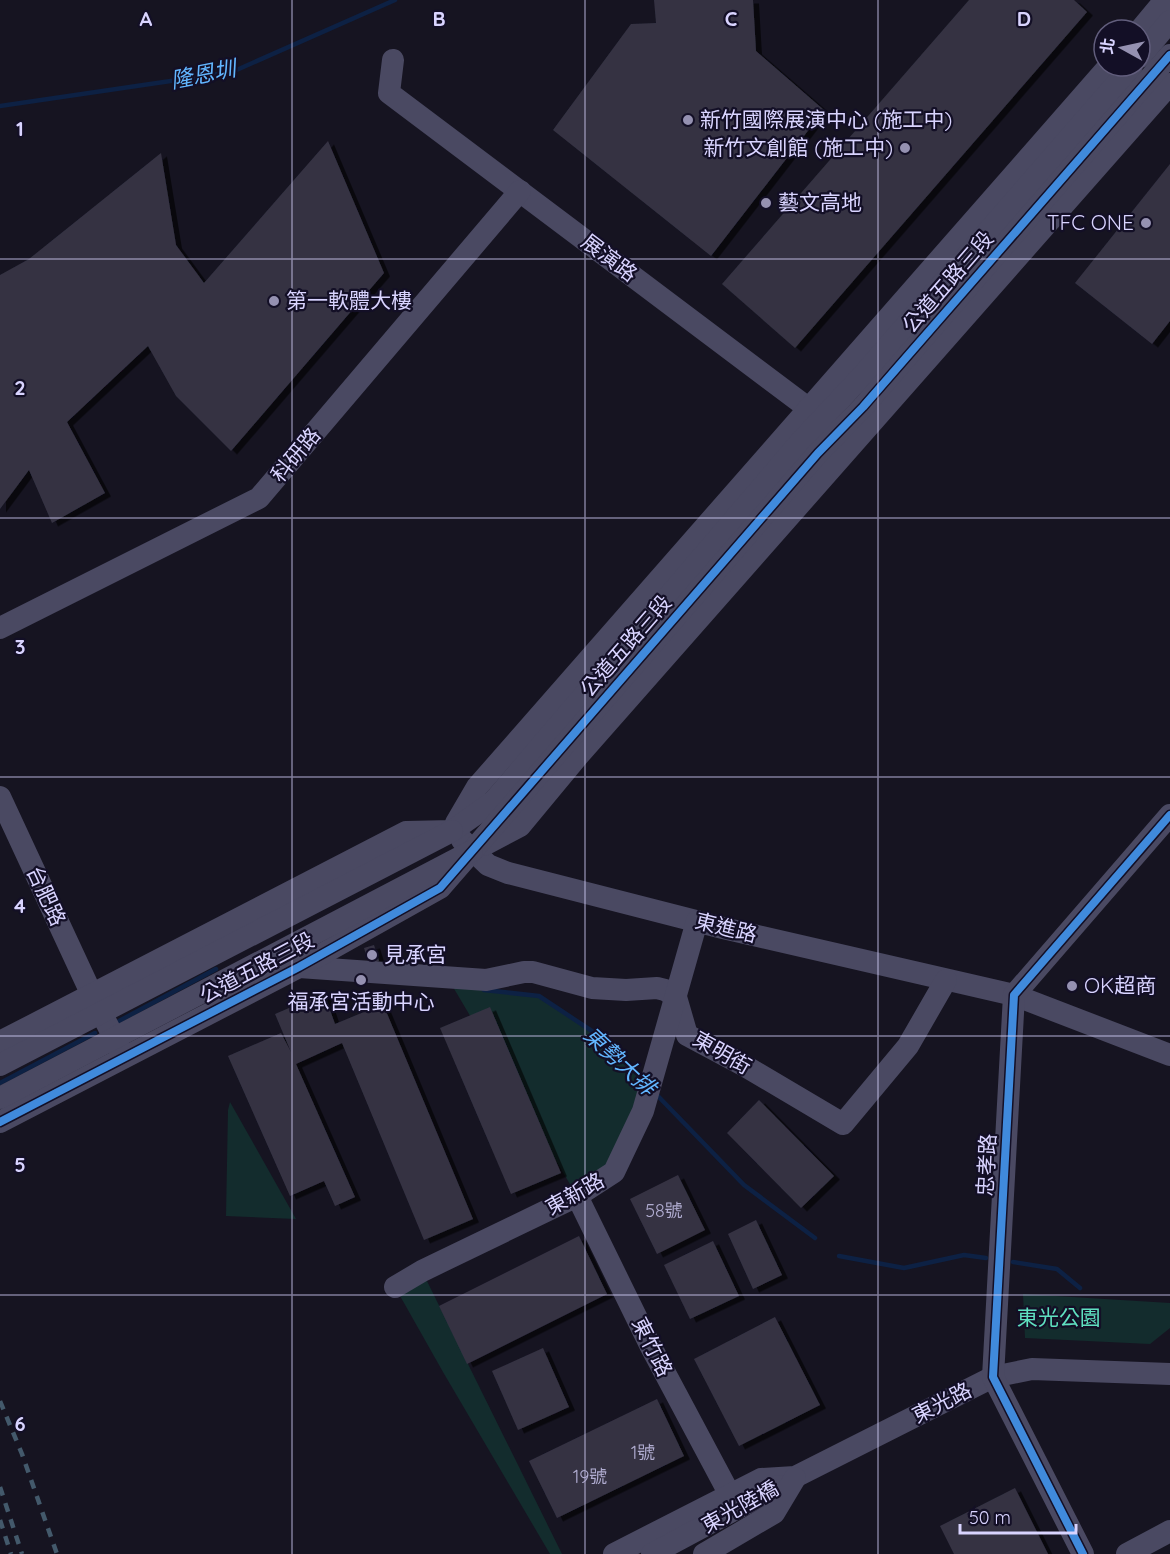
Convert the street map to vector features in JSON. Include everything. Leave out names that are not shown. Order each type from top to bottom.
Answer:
[{"type":"street","points":[[1150,18],[1165,0]]},
{"type":"street","points":[[1152,43],[1170,21]]},
{"type":"street","name":"公道五路三段","points":[[831,426],[863,407],[1170,55]]},
{"type":"street","name":"展演路","points":[[393,60],[389,93],[831,426]]},
{"type":"street","name":"公道五路三段","points":[[0,1122],[299,967],[440,888],[818,453],[831,426],[1100,78]]},
{"type":"street","name":"公道五路三段","points":[[831,426],[1122,78]]},
{"type":"street","name":"公道五路三段","points":[[0,1065],[452,831],[493,802],[666,597],[831,426],[1170,84]]},
{"type":"street","name":"科研路","points":[[0,628],[259,498],[520,191]]},
{"type":"street","name":"台肥路","points":[[0,797],[123,1057]]},
{"type":"street","points":[[1170,815],[1014,995],[1170,1055]]},
{"type":"street","points":[[0,1042],[406,832],[452,831]]},
{"type":"street","name":"東進路","points":[[452,831],[488,865],[508,873],[698,921],[1014,995]]},
{"type":"street","name":"公道五路三段","points":[[0,1098],[472,851]]},
{"type":"street","name":"東新路","points":[[395,1287],[422,1271],[577,1196],[614,1172],[643,1111],[698,921]]},
{"type":"street","points":[[299,967],[486,980],[533,972],[592,988],[626,990],[657,988],[676,997]]},
{"type":"street","name":"東明街","points":[[676,997],[687,1035],[745,1066],[843,1124],[908,1046],[946,980]]},
{"type":"street","name":"忠孝路","points":[[993,1377],[1014,995]]},
{"type":"street","name":"東竹路","points":[[577,1196],[650,1345],[730,1496]]},
{"type":"street","name":"東光路","points":[[614,1554],[761,1479],[795,1477],[993,1377],[1032,1369],[1170,1374]]},
{"type":"street","points":[[993,1377],[1083,1554]]},
{"type":"street","points":[[704,1554],[774,1514],[795,1477]]},
{"type":"street","name":"東光陸橋","points":[[652,1554],[747,1505],[795,1477]]},
{"type":"street","points":[[1126,1554],[1170,1531]]},
{"type":"green space","points":[[453,987],[539,996],[604,1039],[649,1087],[614,1172],[577,1196]]},
{"type":"green space","points":[[230,1102],[296,1219],[226,1216]]},
{"type":"green space","points":[[422,1271],[562,1554],[550,1554],[395,1287]]},
{"type":"green space","name":"東光公園","points":[[1023,1294],[1170,1303],[1170,1328],[1150,1344],[1025,1338]]},
{"type":"building","name":"新竹國際展演中心 (施工中)","points":[[654,0],[753,0],[756,51],[824,110],[711,256],[553,130],[631,24],[656,23]]},
{"type":"building","name":"新竹文創館 (施工中)","points":[[969,0],[1074,0],[1087,12],[795,348],[722,284]]},
{"type":"building","points":[[328,141],[384,273],[231,451],[176,396],[148,346],[67,422],[105,493],[52,523],[29,470],[0,509],[0,275],[29,259],[161,153],[176,245],[204,283]]},
{"type":"building","name":"TFC ONE","points":[[1170,164],[1170,321],[1152,344],[1075,283]]},
{"type":"building","name":"見承宮","points":[[374,945],[379,961],[369,964],[364,948]]},
{"type":"building","points":[[324,993],[335,1024],[383,1004],[473,1219],[424,1240],[342,1043],[296,1064],[355,1197],[335,1206],[324,1181],[290,1196],[228,1056],[281,1033],[291,1052],[275,1014]]},
{"type":"building","points":[[490,1007],[561,1173],[511,1194],[440,1028]]},
{"type":"building","points":[[759,1100],[834,1176],[801,1208],[727,1133]]},
{"type":"building","points":[[678,1175],[705,1230],[657,1254],[630,1199]]},
{"type":"building","points":[[756,1220],[782,1275],[753,1289],[728,1234]]},
{"type":"building","points":[[579,1236],[607,1294],[467,1364],[439,1306]]},
{"type":"building","points":[[713,1241],[739,1296],[690,1319],[664,1265]]},
{"type":"building","points":[[775,1317],[820,1405],[739,1446],[694,1359]]},
{"type":"building","points":[[543,1348],[569,1407],[518,1430],[492,1371]]},
{"type":"building","points":[[657,1399],[684,1456],[557,1518],[529,1461]]},
{"type":"building","points":[[1015,1488],[1048,1554],[954,1554],[940,1526]]},
{"type":"waterway","name":"隆恩圳","points":[[0,106],[232,72],[395,0]]},
{"type":"waterway","name":"東勢大排","points":[[119,1021],[216,969]]},
{"type":"waterway","name":"東勢大排","points":[[484,990],[539,996],[604,1039],[645,1082]]},
{"type":"waterway","name":"東勢大排","points":[[0,1083],[95,1033]]},
{"type":"waterway","name":"東勢大排","points":[[655,1093],[744,1185],[815,1238]]},
{"type":"waterway","name":"東勢大排","points":[[839,1256],[904,1268],[964,1255],[986,1258]]},
{"type":"waterway","name":"東勢大排","points":[[1013,1262],[1057,1269],[1080,1288]]},
{"type":"railway","points":[[0,1401],[22,1454],[57,1554]]},
{"type":"railway","points":[[0,1487],[22,1554]]},
{"type":"railway","points":[[0,1520],[11,1554]]},
{"type":"cycle path","points":[[0,1122],[299,967],[440,888],[818,453],[863,407],[1170,55]]},
{"type":"cycle path","points":[[1083,1554],[993,1377],[1014,995],[1170,815]]},
{"type":"place","name":"新竹國際展演中心 (施工中)","points":[[688,120]]},
{"type":"place","name":"新竹文創館 (施工中)","points":[[905,148]]},
{"type":"place","name":"藝文高地","points":[[766,203]]},
{"type":"place","name":"TFC ONE","points":[[1146,223]]},
{"type":"place","name":"第一軟體大樓","points":[[274,301]]},
{"type":"place","name":"見承宮","points":[[372,955]]},
{"type":"place","name":"福承宮活動中心","points":[[361,980]]},
{"type":"place","name":"OK超商","points":[[1072,986]]}]
